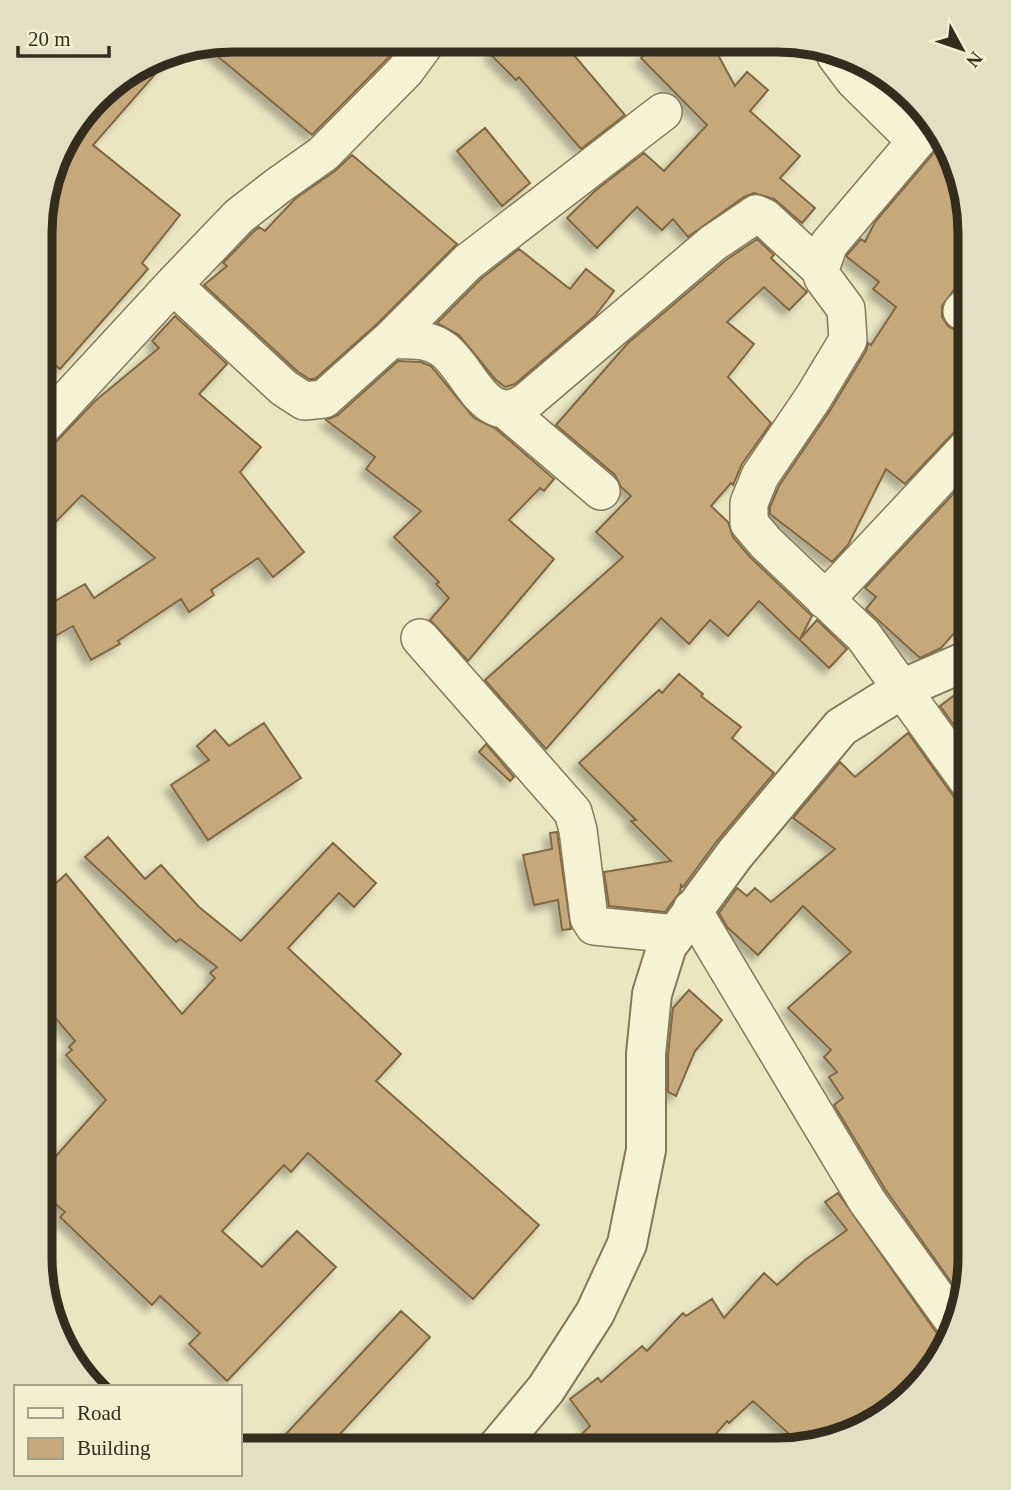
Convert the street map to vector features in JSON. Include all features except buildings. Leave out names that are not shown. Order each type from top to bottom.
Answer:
[{"type":"street","points":[[52,416],[239,216],[323,154],[405,71],[419,52]]},
{"type":"street","points":[[820,269],[829,244],[923,133],[853,80],[842,64]]},
{"type":"street","points":[[173,285],[284,388],[304,401],[324,399],[391,339],[468,262],[663,112]]},
{"type":"street","points":[[391,339],[428,341],[445,351],[485,400],[494,407],[506,410],[518,408],[713,243],[756,214],[765,218],[820,269],[823,278],[846,309],[848,340],[813,398],[760,476],[748,503],[749,523],[766,543],[863,635],[958,767]]},
{"type":"street","points":[[506,410],[601,491]]},
{"type":"street","points":[[825,600],[958,458]]},
{"type":"street","points":[[420,638],[573,812],[591,923],[594,926],[684,921]]},
{"type":"street","points":[[505,1438],[546,1390],[595,1313],[627,1244],[646,1150],[646,1054],[652,994],[667,946],[735,854],[841,727],[902,690],[958,665]]},
{"type":"street","points":[[684,921],[867,1201],[949,1315]]}]
